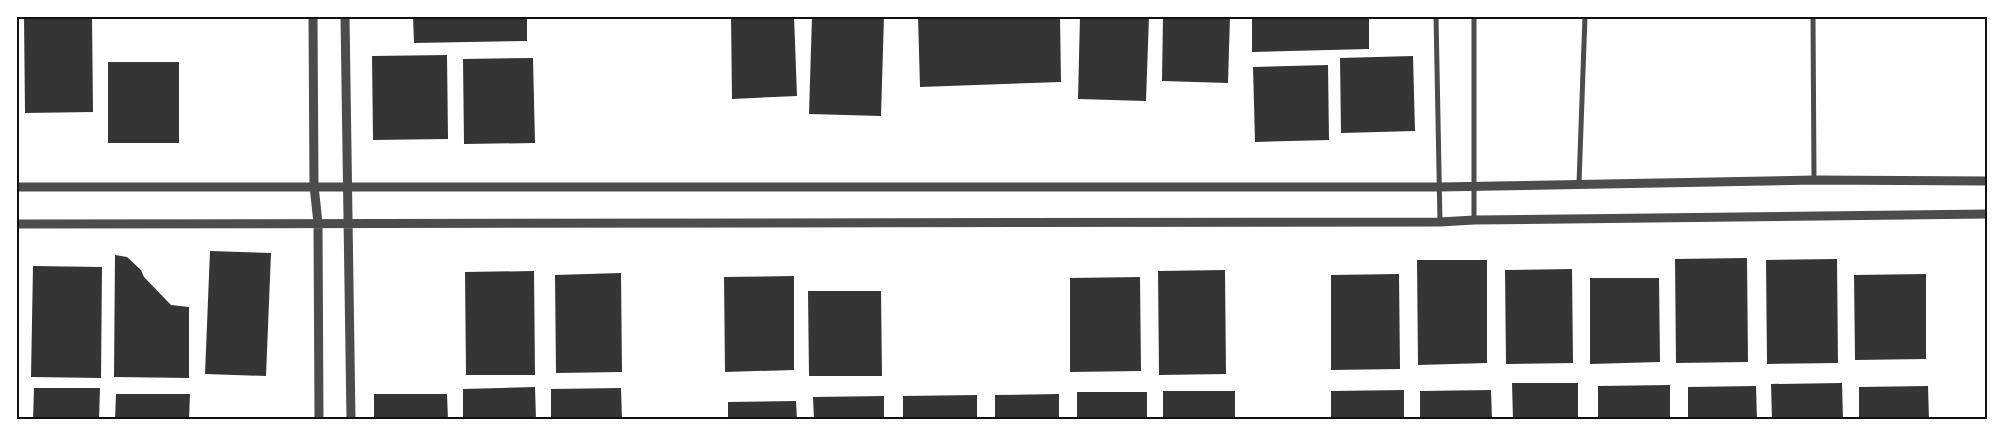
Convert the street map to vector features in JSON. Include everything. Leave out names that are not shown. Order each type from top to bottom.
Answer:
[{"type":"street","points":[[313,16],[314,186],[318,223],[319,420]]},
{"type":"street","points":[[344,16],[351,420]]},
{"type":"street","points":[[1436,16],[1440,222]]},
{"type":"street","points":[[1474,16],[1474,220]]},
{"type":"street","points":[[1579,183],[1585,16]]},
{"type":"street","points":[[1813,16],[1814,180]]},
{"type":"street","points":[[16,187],[1439,187],[1814,180],[1988,181]]},
{"type":"street","points":[[16,224],[1440,222],[1474,220],[1988,214]]},
{"type":"building","points":[[24,16],[92,16],[93,112],[25,113]]},
{"type":"building","points":[[413,16],[527,16],[527,41],[414,43]]},
{"type":"building","points":[[731,16],[794,16],[797,96],[732,99]]},
{"type":"building","points":[[812,16],[884,16],[881,116],[809,114]]},
{"type":"building","points":[[918,16],[1060,16],[1061,82],[920,87]]},
{"type":"building","points":[[1080,16],[1149,16],[1146,101],[1078,99]]},
{"type":"building","points":[[1163,16],[1230,16],[1228,83],[1162,81]]},
{"type":"building","points":[[1252,16],[1369,16],[1369,49],[1252,52]]},
{"type":"building","points":[[447,55],[448,139],[373,140],[372,56]]},
{"type":"building","points":[[1413,56],[1415,131],[1341,133],[1340,58]]},
{"type":"building","points":[[533,58],[535,143],[464,144],[463,59]]},
{"type":"building","points":[[108,62],[179,62],[179,143],[108,143]]},
{"type":"building","points":[[1328,65],[1329,140],[1255,142],[1253,67]]},
{"type":"building","points":[[210,251],[271,253],[266,376],[205,374]]},
{"type":"building","points":[[115,255],[127,257],[141,270],[144,277],[171,305],[189,307],[189,378],[114,377]]},
{"type":"building","points":[[1747,258],[1748,362],[1676,363],[1675,259]]},
{"type":"building","points":[[1837,259],[1838,363],[1767,364],[1766,260]]},
{"type":"building","points":[[1417,260],[1487,260],[1487,363],[1418,365]]},
{"type":"building","points":[[33,266],[102,267],[101,378],[31,377]]},
{"type":"building","points":[[1572,269],[1573,363],[1506,364],[1505,270]]},
{"type":"building","points":[[1225,270],[1226,374],[1159,375],[1158,271]]},
{"type":"building","points":[[534,271],[535,375],[466,375],[465,272]]},
{"type":"building","points":[[621,273],[622,372],[556,373],[555,275]]},
{"type":"building","points":[[1399,274],[1400,369],[1331,370],[1331,275]]},
{"type":"building","points":[[1926,274],[1926,359],[1855,360],[1854,275]]},
{"type":"building","points":[[794,276],[794,370],[725,372],[724,277]]},
{"type":"building","points":[[1140,277],[1141,371],[1070,372],[1070,278]]},
{"type":"building","points":[[1590,278],[1659,278],[1660,362],[1590,364]]},
{"type":"building","points":[[808,291],[881,291],[882,376],[809,376]]},
{"type":"building","points":[[1512,383],[1578,383],[1578,420],[1513,420]]},
{"type":"building","points":[[1842,383],[1843,420],[1772,420],[1771,384]]},
{"type":"building","points":[[1670,385],[1670,420],[1598,420],[1598,386]]},
{"type":"building","points":[[1756,386],[1757,420],[1688,420],[1688,387]]},
{"type":"building","points":[[1928,386],[1929,420],[1859,420],[1859,387]]},
{"type":"building","points":[[535,387],[536,420],[463,420],[463,389]]},
{"type":"building","points":[[34,388],[100,388],[99,420],[33,420]]},
{"type":"building","points":[[621,388],[622,420],[551,420],[551,389]]},
{"type":"building","points":[[1404,390],[1404,420],[1331,420],[1331,391]]},
{"type":"building","points":[[1491,390],[1492,420],[1420,420],[1420,391]]},
{"type":"building","points":[[1163,391],[1235,391],[1235,420],[1163,420]]},
{"type":"building","points":[[1077,392],[1147,392],[1147,420],[1077,420]]},
{"type":"building","points":[[116,394],[190,394],[189,420],[115,420]]},
{"type":"building","points":[[374,394],[447,394],[448,420],[374,420]]},
{"type":"building","points":[[1059,394],[1059,420],[995,420],[995,395]]},
{"type":"building","points":[[977,395],[977,420],[903,420],[903,396]]},
{"type":"building","points":[[884,396],[884,420],[814,420],[813,397]]},
{"type":"building","points":[[796,401],[797,420],[728,420],[728,402]]}]
